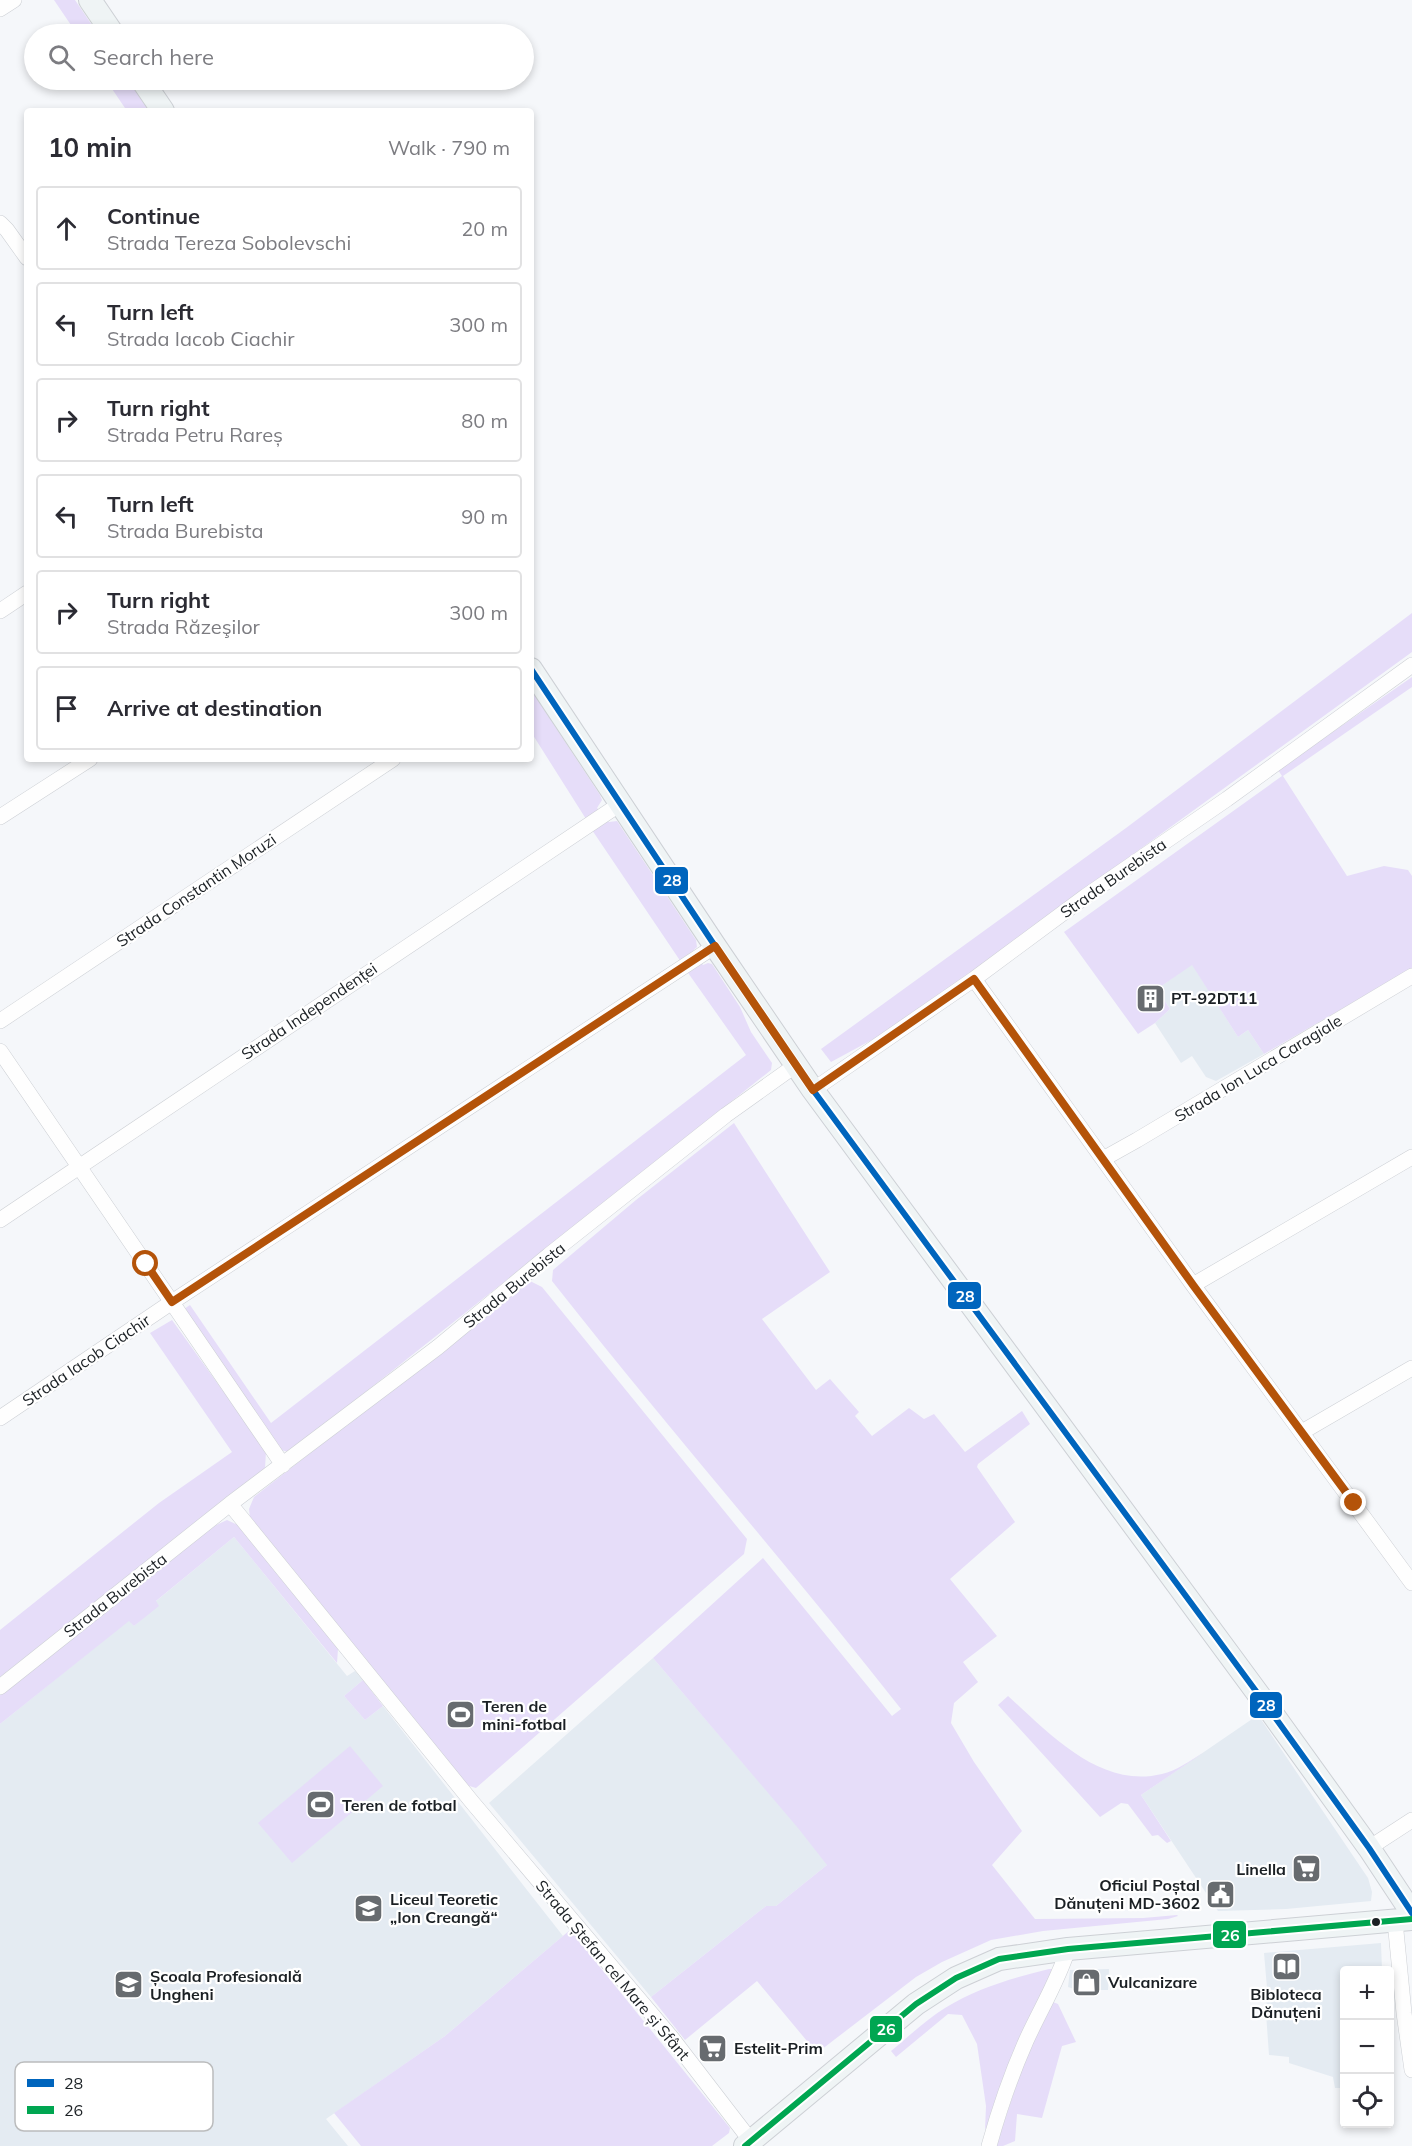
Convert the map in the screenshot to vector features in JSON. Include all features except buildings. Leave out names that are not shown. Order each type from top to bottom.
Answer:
[{"type":"main road","points":[[90,0],[106,24]]},
{"type":"main road","points":[[149,90],[161,108]]},
{"type":"main road","points":[[534,674],[813,1090],[1369,1848],[1406,1918]]},
{"type":"main road","name":"Strada Ștefan cel Mare și Sfânt","points":[[748,2144],[916,2004],[956,1978],[999,1959],[1068,1948],[1406,1918]]},
{"type":"street","points":[[0,9],[14,0]]},
{"type":"street","points":[[0,223],[8,230],[24,254]]},
{"type":"street","points":[[0,611],[24,595]]},
{"type":"street","name":"Strada Burebista","points":[[813,1090],[974,979],[1086,896],[1227,799],[1412,665]]},
{"type":"street","points":[[0,817],[85,762]]},
{"type":"street","name":"Strada Constantin Moruzi","points":[[0,1021],[388,762]]},
{"type":"street","name":"Strada Independenței","points":[[0,1220],[620,804]]},
{"type":"street","name":"Strada Iacob Ciachir","points":[[0,1418],[172,1302],[715,946]]},
{"type":"street","name":"Strada Ion Luca Caragiale","points":[[1103,1159],[1412,976]]},
{"type":"street","points":[[974,979],[1193,1285],[1412,1583]]},
{"type":"street","points":[[0,1051],[283,1465]]},
{"type":"street","name":"Strada Burebista","points":[[0,1687],[230,1504],[438,1347],[549,1255],[726,1115],[796,1065]]},
{"type":"street","points":[[1193,1285],[1412,1157]]},
{"type":"street","points":[[1302,1432],[1412,1368]]},
{"type":"street","name":"Strada Ștefan cel Mare și Sfânt","points":[[230,1504],[472,1802],[671,2037],[748,2144]]},
{"type":"street","points":[[1369,1848],[1412,1820]]},
{"type":"street","points":[[1406,1918],[1404,2013],[1412,2070]]},
{"type":"street","points":[[989,2146],[1001,2105],[1059,1976],[1068,1948]]},
{"type":"shaded area","points":[[54,0],[75,0],[91,24],[70,24]]},
{"type":"shaded area","points":[[113,90],[135,90],[147,108],[125,108]]},
{"type":"shaded area","points":[[1412,613],[1412,652],[892,1029],[831,1062],[821,1049],[1126,828]]},
{"type":"shaded area","points":[[1412,677],[1412,687],[1283,776],[1347,876],[1384,866],[1408,870],[1412,876],[1412,968],[1264,1054],[1248,1030],[1238,1037],[1192,965],[1157,989],[1170,1009],[1138,1034],[1064,932],[1282,776],[1278,770]]},
{"type":"shaded area","points":[[534,695],[600,795],[602,800],[597,808],[600,811],[586,819],[534,737]]},
{"type":"shaded area","points":[[605,818],[609,822],[617,821],[696,940],[697,947],[681,962],[590,827]]},
{"type":"shaded area","points":[[700,961],[703,965],[712,964],[740,1007],[751,1032],[772,1063],[771,1070],[290,1452],[280,1450],[184,1309],[190,1305],[271,1423],[746,1055],[686,970]]},
{"type":"shaded area","points":[[1192,964],[1238,1037],[1248,1030],[1264,1054],[1216,1081],[1206,1077],[1192,1056],[1181,1063],[1155,1023],[1170,1009],[1157,989]]},
{"type":"shaded area","points":[[734,1123],[830,1272],[762,1319],[816,1390],[830,1379],[859,1412],[855,1416],[872,1436],[909,1408],[924,1419],[934,1414],[965,1452],[1022,1411],[1030,1424],[977,1467],[1015,1522],[950,1579],[997,1636],[963,1662],[978,1682],[954,1703],[951,1723],[974,1762],[1022,1831],[992,1865],[1035,1919],[1178,1916],[1168,1919],[1043,1931],[991,1940],[942,1962],[916,1977],[817,2053],[757,1981],[685,2040],[651,1997],[766,1906],[776,1906],[827,1865],[653,1658],[763,1558],[892,1716],[901,1709],[552,1281],[553,1270],[636,1200]]},
{"type":"shaded area","points":[[530,1281],[542,1287],[747,1539],[744,1554],[476,1788],[466,1785],[250,1518],[249,1509],[254,1497]]},
{"type":"shaded area","points":[[172,1320],[266,1451],[265,1469],[0,1677],[0,1630],[159,1503],[232,1452],[150,1333]]},
{"type":"shaded area","points":[[227,1520],[242,1527],[338,1649],[337,1663],[234,1537],[156,1601],[159,1606],[134,1626],[129,1621],[0,1724],[0,1695],[212,1527]]},
{"type":"shaded area","points":[[234,1537],[347,1676],[355,1671],[363,1680],[344,1696],[365,1720],[383,1706],[563,1936],[445,2036],[326,2119],[348,2146],[0,2146],[0,1724],[129,1620],[134,1626],[158,1605],[155,1602]]},
{"type":"shaded area","points":[[653,1658],[743,1763],[854,1671],[827,1865],[776,1906],[766,1906],[651,1997],[489,1803]]},
{"type":"shaded area","points":[[363,1680],[383,1706],[365,1720],[344,1696]]},
{"type":"shaded area","points":[[1008,1696],[1078,1755],[1097,1766],[1118,1773],[1139,1777],[1167,1773],[1203,1753],[1141,1795],[1171,1841],[1167,1843],[1158,1835],[1152,1836],[1128,1804],[1121,1803],[1100,1817],[998,1705]]},
{"type":"shaded area","points":[[1258,1715],[1368,1878],[1372,1892],[1371,1901],[1286,1909],[1218,1911],[1141,1795]]},
{"type":"shaded area","name":"Teren de fotbal","points":[[350,1746],[383,1786],[292,1863],[258,1823]]},
{"type":"shaded area","points":[[570,1930],[730,2128],[729,2133],[712,2146],[361,2146],[334,2113],[445,2036]]},
{"type":"shaded area","points":[[1381,1943],[1382,1966],[1340,1966],[1340,2088],[1335,2088],[1333,2077],[1289,2063],[1289,2057],[1269,2055],[1264,1953]]},
{"type":"shaded area","points":[[1054,1969],[985,2130],[986,2106],[977,2044],[962,2015],[948,2014],[896,2057],[891,2051],[931,2018],[957,2001],[996,1984]]},
{"type":"shaded area","points":[[1109,1969],[1108,1990],[1077,1990],[1068,1987],[1070,1970]]},
{"type":"shaded area","points":[[1053,2002],[1058,2004],[1076,2042],[1062,2046],[1042,2118],[1017,2114],[1015,2141],[996,2146],[1025,2059]]},
{"type":"transit line","name":"28","points":[[534,674],[813,1090],[1264,1702],[1369,1848],[1412,1913]]},
{"type":"transit line","name":"26","points":[[745,2146],[916,2004],[956,1978],[999,1959],[1068,1949],[1412,1919]]},
{"type":"place","name":"PT-92DT11","points":[[1150,998]]},
{"type":"place","name":"Teren de mini-fotbal","points":[[461,1715]]},
{"type":"place","name":"Teren de fotbal","points":[[321,1805]]},
{"type":"place","name":"Linella","points":[[1307,1869]]},
{"type":"place","name":"Oficiul Poștal Dănuțeni MD-3602","points":[[1221,1894]]},
{"type":"place","name":"Liceul Teoretic „Ion Creangă“","points":[[369,1908]]},
{"type":"place","name":"Bibloteca Dănuțeni","points":[[1286,1966]]},
{"type":"place","name":"Vulcanizare","points":[[1087,1982]]},
{"type":"place","name":"Școala Profesională Ungheni","points":[[129,1985]]},
{"type":"place","name":"Estelit-Prim","points":[[713,2048]]},
{"type":"route","points":[[146,1264],[172,1302],[715,946],[813,1090],[974,979],[1193,1285],[1354,1503]]}]
